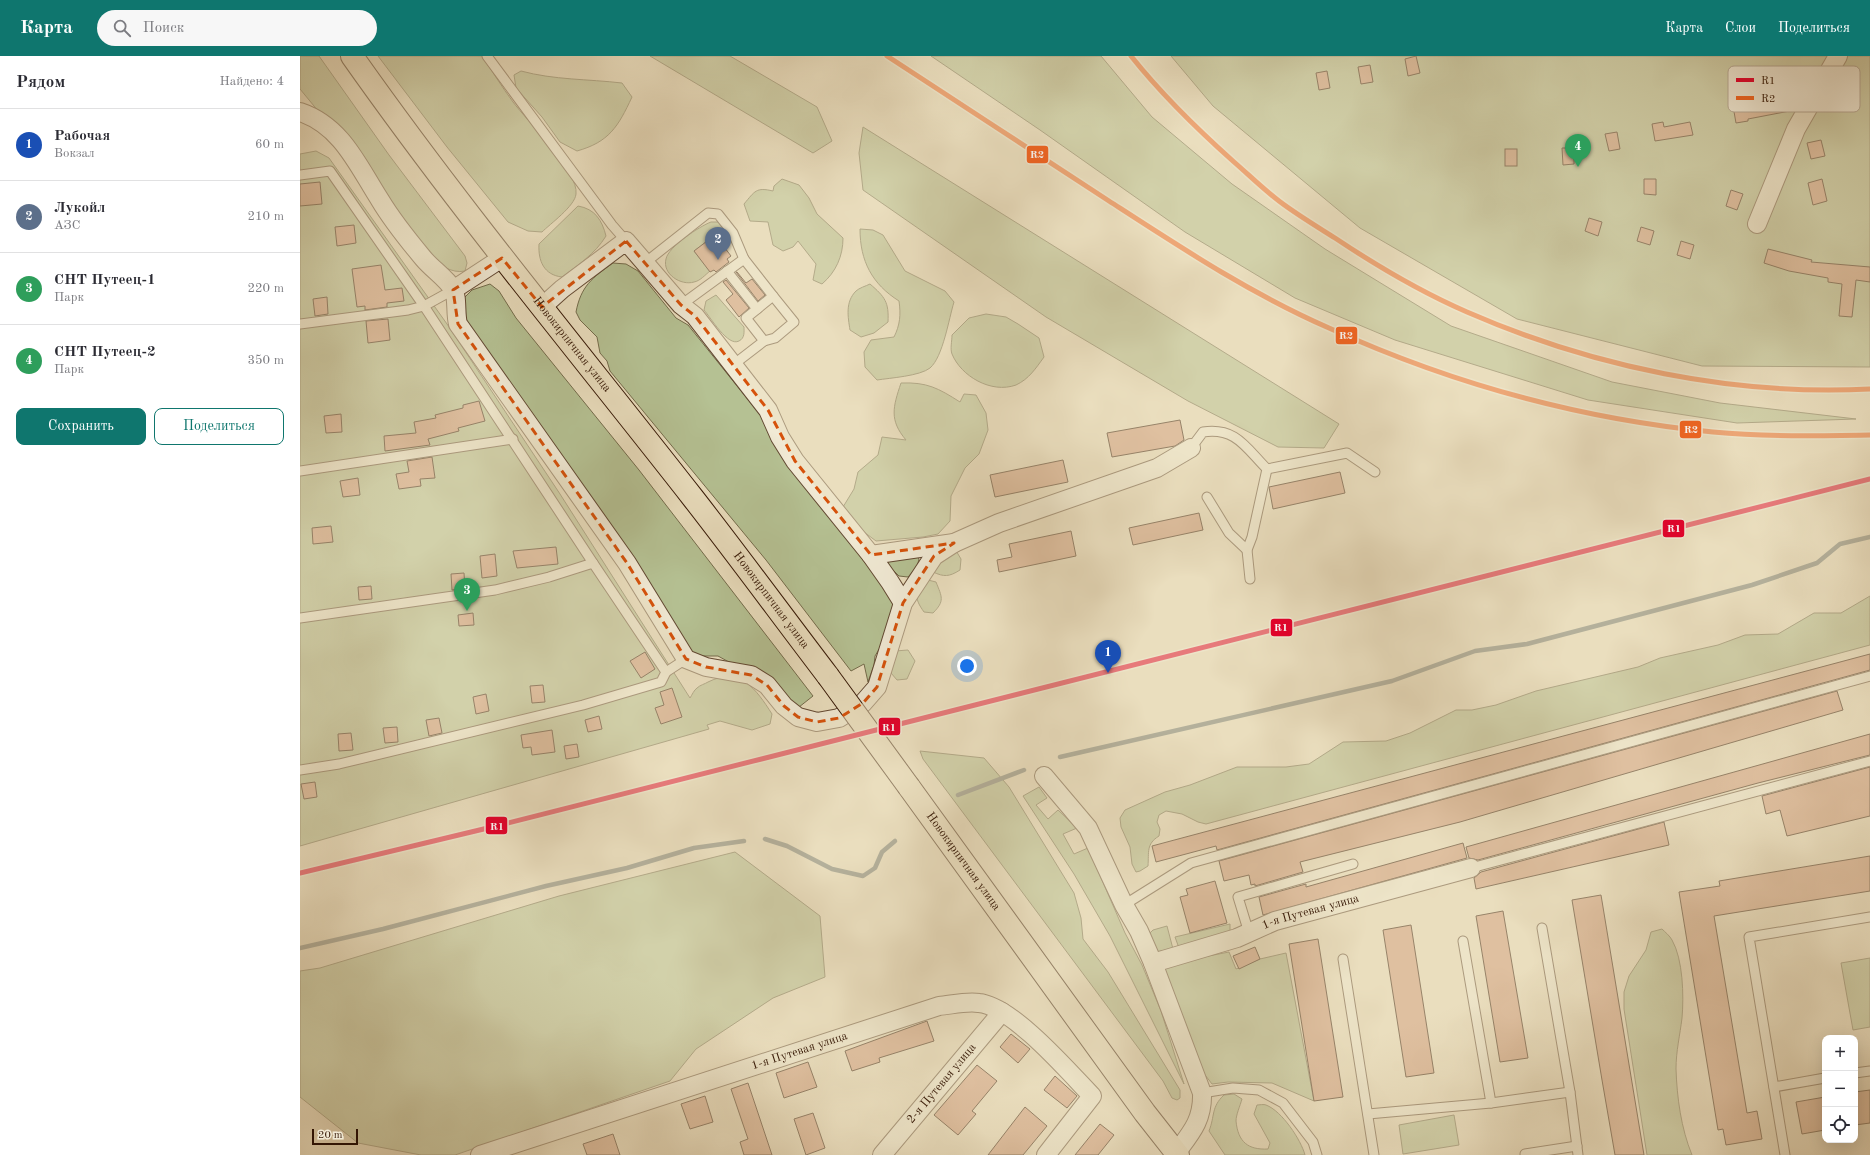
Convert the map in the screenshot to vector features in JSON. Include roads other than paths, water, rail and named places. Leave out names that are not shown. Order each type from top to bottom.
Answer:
[{"type":"main road","name":"Новокирпичная улица","points":[[352,56],[400,125],[502,258],[693,499],[828,676],[1140,1106],[1177,1154]]},
{"type":"street","points":[[1832,66],[1838,56]]},
{"type":"street","points":[[300,112],[325,124],[350,151],[379,200],[424,260],[453,290],[456,300],[455,314],[458,324],[627,563],[686,659],[706,667],[751,675],[768,685],[784,706],[798,717],[817,722],[839,718],[863,703],[877,687],[902,603],[934,556],[954,543],[999,523],[1157,468],[1191,448]]},
{"type":"street","points":[[1758,224],[1796,129],[1806,112]]},
{"type":"street","points":[[542,307],[562,289],[626,241],[646,262],[681,306],[695,316],[768,410],[780,437],[795,461],[871,554],[902,603]]},
{"type":"street","points":[[453,290],[502,258]]},
{"type":"street","points":[[871,554],[954,543]]},
{"type":"street","points":[[1044,776],[1088,828],[1124,905],[1139,931],[1153,963],[1202,1093],[1203,1106],[1199,1120],[1177,1154]]},
{"type":"street","name":"1-я Путевая улица","points":[[1153,963],[1249,933],[1275,921],[1471,868]]},
{"type":"street","name":"1-я Путевая улица","points":[[480,1155],[939,1006],[980,1003],[1002,1012],[1038,1039],[1092,1096],[1046,1155]]},
{"type":"street","name":"2-я Путевая улица","points":[[882,1155],[1002,1012]]},
{"type":"lane","points":[[487,56],[612,225],[626,241]]},
{"type":"lane","points":[[300,175],[330,171],[424,306],[666,672]]},
{"type":"lane","points":[[646,262],[708,213],[718,214],[733,233],[744,259],[794,322],[775,338],[764,341],[733,365]]},
{"type":"lane","points":[[681,306],[744,259]]},
{"type":"lane","points":[[727,271],[757,309]]},
{"type":"lane","points":[[300,324],[408,310],[424,306],[453,290]]},
{"type":"lane","points":[[764,341],[746,318],[773,296]]},
{"type":"lane","points":[[1191,448],[1203,432],[1216,430],[1234,435],[1267,469]]},
{"type":"lane","points":[[300,471],[513,439]]},
{"type":"lane","points":[[1267,469],[1347,453],[1375,472]]},
{"type":"lane","points":[[1250,579],[1247,550],[1252,537],[1267,469]]},
{"type":"lane","points":[[1208,497],[1228,533],[1247,550]]},
{"type":"lane","points":[[300,618],[495,590],[549,577],[593,563]]},
{"type":"lane","points":[[300,770],[347,762],[583,705],[661,682],[666,672],[686,659]]},
{"type":"lane","points":[[1124,905],[1191,863],[1870,676]]},
{"type":"lane","points":[[1471,868],[1870,761]]},
{"type":"lane","points":[[1249,933],[1238,897],[1353,864]]},
{"type":"lane","points":[[1785,1155],[1749,937],[1870,917]]},
{"type":"lane","points":[[1525,1154],[1578,1150],[1570,1092],[1542,928]]},
{"type":"lane","points":[[1463,941],[1491,1102]]},
{"type":"lane","points":[[1343,960],[1374,1155]]},
{"type":"lane","points":[[1858,1073],[1870,1071]]},
{"type":"lane","points":[[1774,1087],[1822,1079]]},
{"type":"lane","points":[[1202,1093],[1233,1088],[1260,1090],[1283,1103],[1313,1142],[1317,1155]]},
{"type":"lane","points":[[1368,1114],[1491,1102],[1570,1092]]},
{"type":"waterway","points":[[1060,757],[1392,681],[1475,651],[1527,644],[1752,585],[1817,563],[1840,544],[1870,537]]},
{"type":"waterway","points":[[958,795],[1024,770]]},
{"type":"waterway","points":[[765,839],[787,846],[832,869],[863,876],[875,868],[882,852],[895,841]]},
{"type":"waterway","points":[[300,948],[383,929],[546,886],[627,868],[694,848],[744,841]]},
{"type":"place","name":"СНТ Путеец-2","points":[[1578,167]]},
{"type":"place","name":"Лукойл","points":[[718,260]]},
{"type":"place","name":"СНТ Путеец-1","points":[[467,611]]},
{"type":"place","name":"Рабочая","points":[[1108,673]]}]
